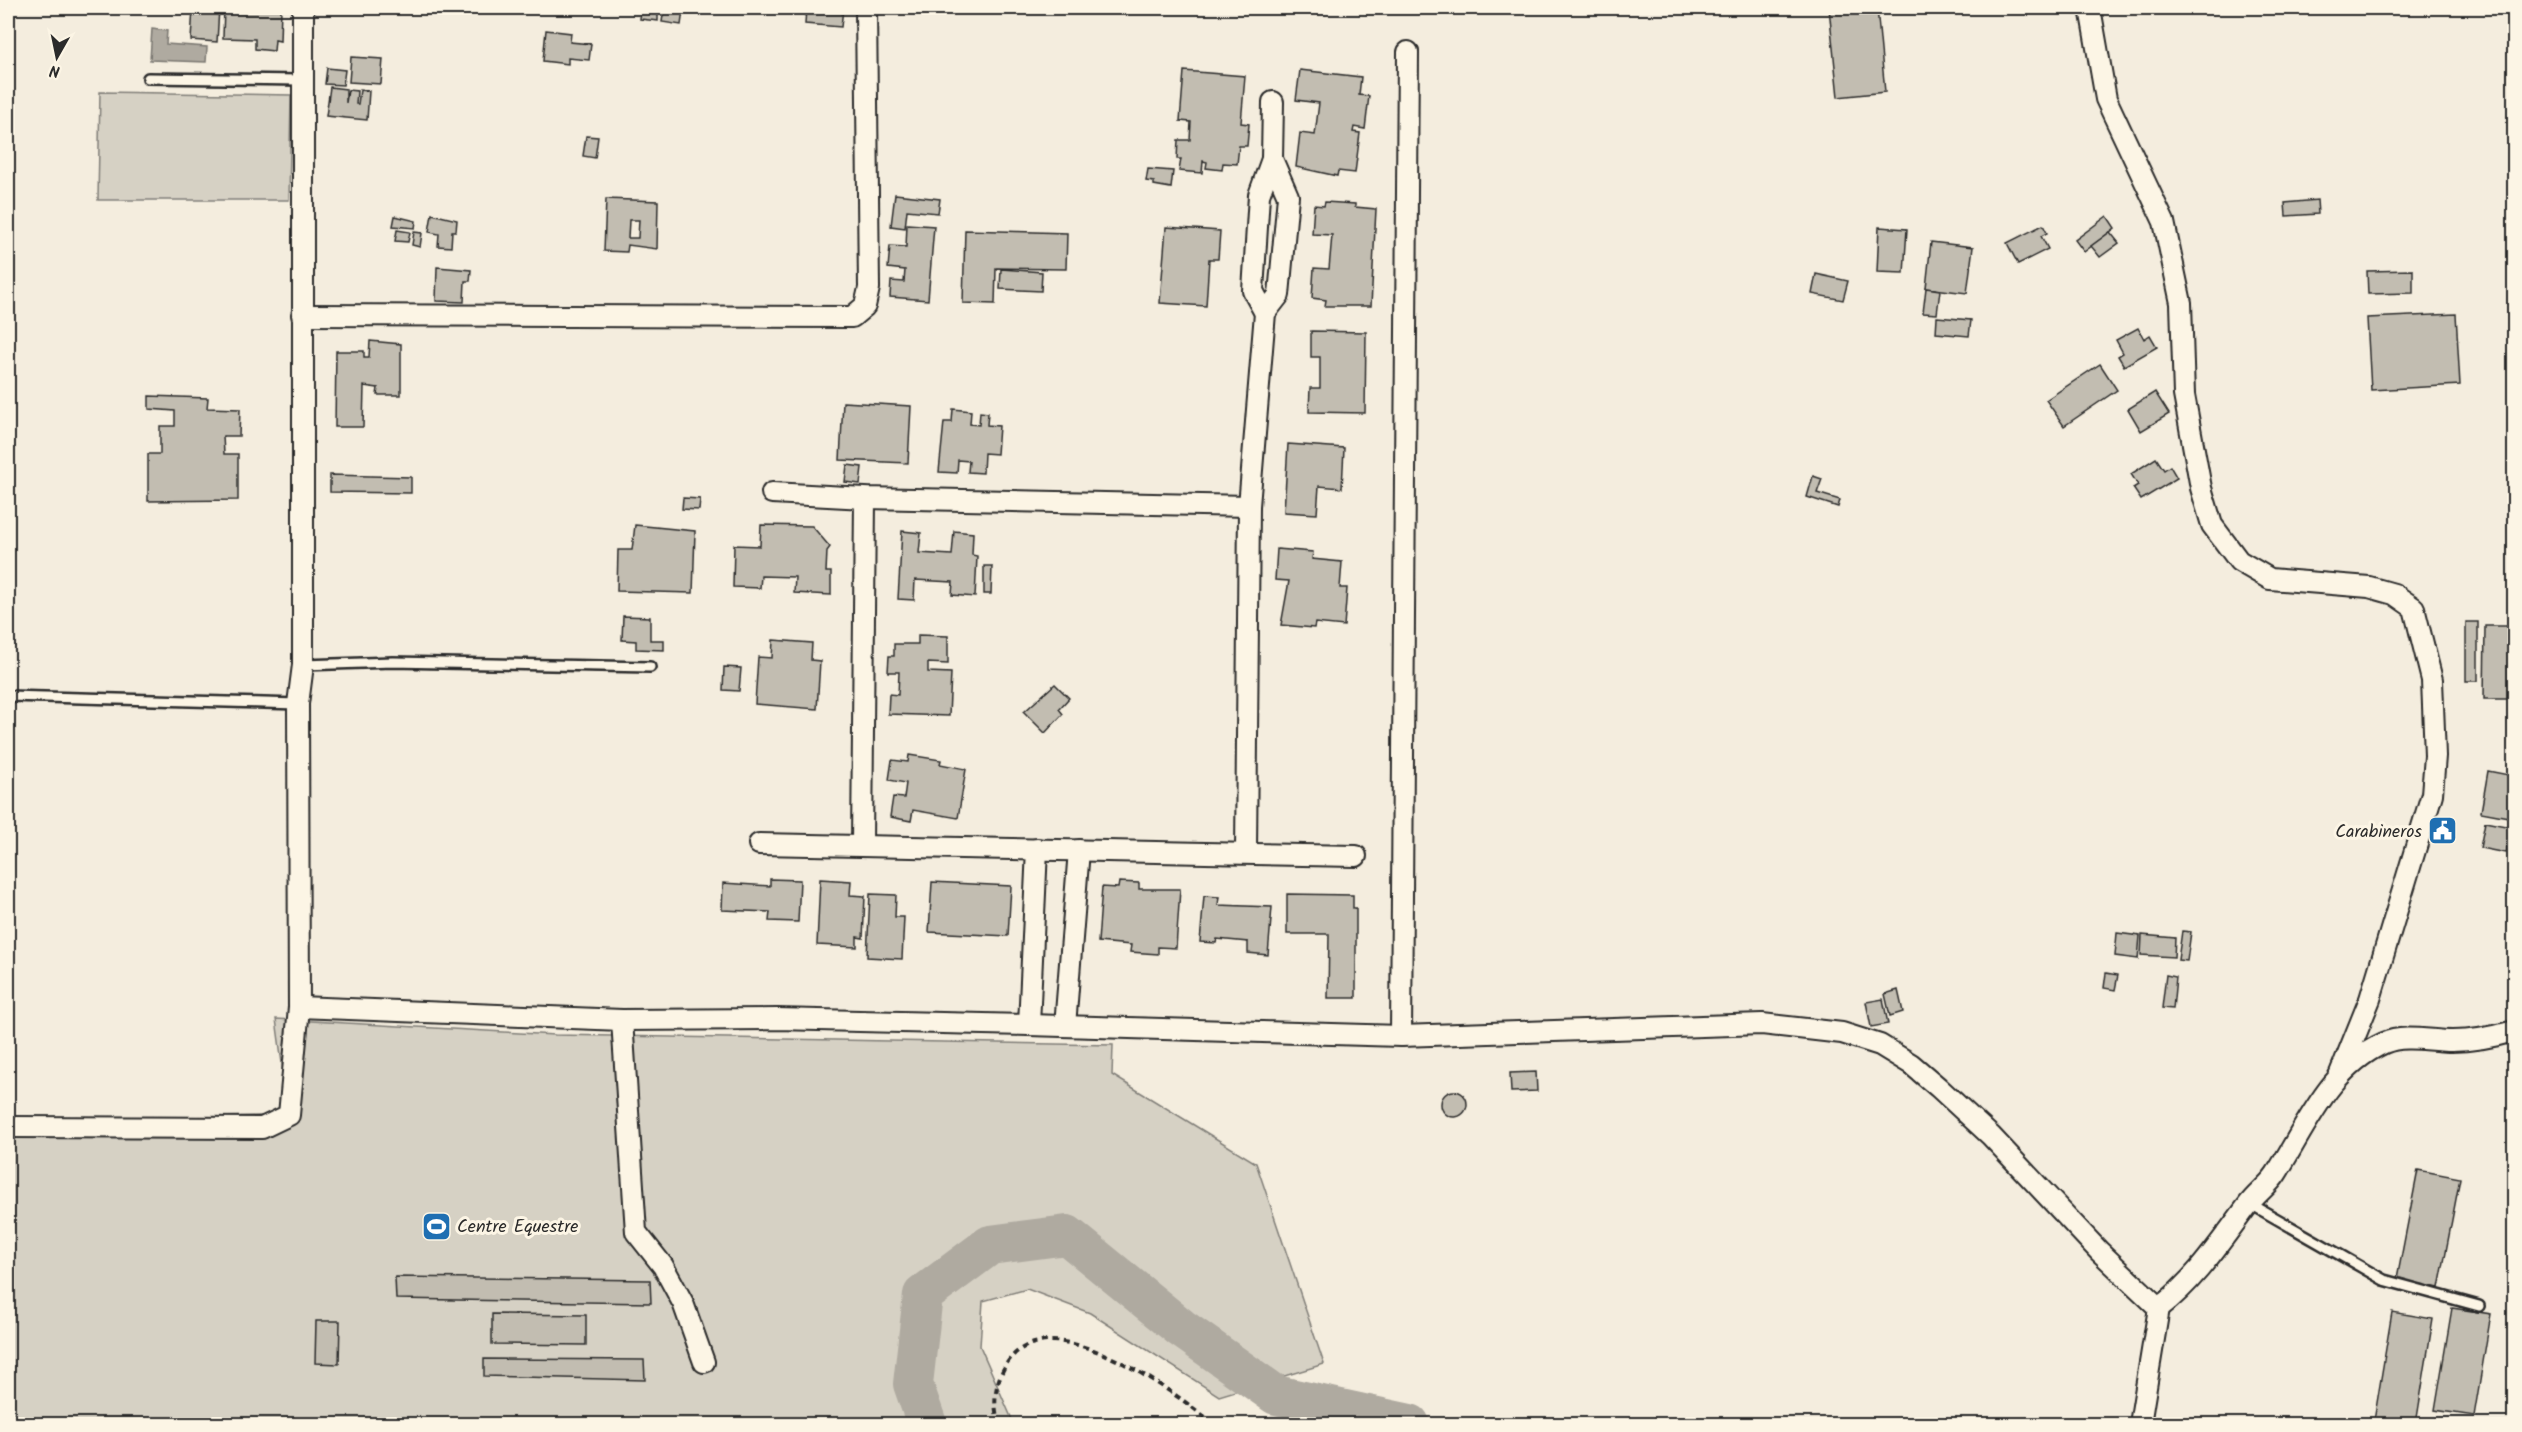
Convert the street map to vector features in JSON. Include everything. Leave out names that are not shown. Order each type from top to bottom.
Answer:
[{"type":"street","points":[[8,1127],[262,1128],[290,1115],[299,1006],[298,704],[303,665],[301,80],[303,8]]},
{"type":"street","points":[[302,315],[852,317],[865,306],[869,288],[866,8]]},
{"type":"street","points":[[2090,8],[2106,99],[2164,222],[2181,303],[2184,395],[2201,488],[2211,525],[2239,561],[2270,579],[2370,587],[2394,594],[2414,608],[2432,680],[2435,756],[2430,804],[2391,922],[2370,999],[2339,1076]]},
{"type":"street","points":[[1401,1036],[1408,52]]},
{"type":"street","points":[[1265,313],[1253,291],[1259,195],[1272,159],[1273,102]]},
{"type":"street","points":[[1246,854],[1249,506],[1265,313],[1279,295],[1288,196],[1272,159]]},
{"type":"street","points":[[772,493],[865,498],[1249,506]]},
{"type":"street","points":[[862,846],[865,498]]},
{"type":"street","points":[[759,844],[1356,856]]},
{"type":"street","points":[[1029,1025],[1036,849]]},
{"type":"street","points":[[1065,1026],[1079,850]]},
{"type":"street","points":[[299,1006],[622,1020],[777,1019],[1401,1036],[1762,1024],[1842,1033],[1880,1045],[1911,1064],[1991,1136],[2099,1251],[2159,1308]]},
{"type":"street","points":[[622,1020],[636,1232],[663,1266],[683,1303],[704,1362]]},
{"type":"street","points":[[2140,1425],[2159,1308],[2199,1272],[2249,1203],[2275,1176],[2298,1132],[2339,1076],[2360,1057],[2386,1042],[2420,1038],[2452,1041],[2485,1040],[2514,1031]]},
{"type":"lane","points":[[148,78],[301,80]]},
{"type":"lane","points":[[303,665],[393,662],[650,667]]},
{"type":"lane","points":[[8,696],[298,704]]},
{"type":"lane","points":[[2249,1203],[2384,1280],[2479,1306]]},
{"type":"path","points":[[999,1425],[995,1395],[1000,1376],[1016,1351],[1033,1343],[1058,1340],[1084,1347],[1156,1381],[1214,1425]]},
{"type":"shaded area","points":[[152,29],[167,31],[166,44],[207,47],[206,62],[150,60]]},
{"type":"shaded area","points":[[100,92],[291,95],[289,200],[98,200]]},
{"type":"shaded area","name":"Centre Equestre","points":[[276,1019],[555,1035],[1113,1045],[1112,1075],[1256,1163],[1324,1364],[1219,1396],[1090,1313],[1027,1289],[983,1301],[980,1346],[1014,1424],[8,1424],[8,1123],[289,1115]]},
{"type":"building","points":[[193,8],[219,8],[217,42],[191,40]]},
{"type":"building","points":[[224,8],[281,8],[280,41],[275,40],[274,51],[255,49],[255,39],[223,38]]},
{"type":"building","points":[[641,8],[658,9],[658,21],[640,19]]},
{"type":"building","points":[[806,8],[843,8],[841,27],[805,24]]},
{"type":"building","points":[[1829,8],[1877,8],[1885,92],[1838,97]]},
{"type":"building","points":[[664,9],[683,11],[681,25],[662,22]]},
{"type":"building","points":[[546,30],[571,33],[570,42],[591,44],[589,60],[568,58],[568,64],[543,61]]},
{"type":"building","points":[[351,57],[383,59],[381,84],[349,82]]},
{"type":"building","points":[[327,68],[345,70],[343,85],[325,84]]},
{"type":"building","points":[[1300,70],[1361,77],[1359,95],[1369,96],[1365,129],[1354,127],[1353,132],[1360,133],[1355,173],[1338,171],[1337,176],[1296,167],[1300,133],[1315,135],[1319,103],[1296,100]]},
{"type":"building","points":[[1184,71],[1245,76],[1241,123],[1249,124],[1247,146],[1239,146],[1237,164],[1223,163],[1222,170],[1206,168],[1207,162],[1203,161],[1202,173],[1179,171],[1181,159],[1177,159],[1178,140],[1190,140],[1191,122],[1180,121]]},
{"type":"building","points":[[330,87],[346,89],[346,103],[348,90],[357,91],[356,104],[358,104],[360,90],[369,91],[367,120],[326,116]]},
{"type":"building","points":[[586,136],[598,137],[595,158],[583,156]]},
{"type":"building","points":[[1148,169],[1173,171],[1171,188],[1146,181]]},
{"type":"building","points":[[895,194],[940,199],[938,213],[907,210],[905,228],[891,226]]},
{"type":"building","points":[[606,199],[658,201],[657,249],[628,245],[627,252],[604,251]],"holes":[[[629,220],[639,220],[638,238],[628,238]]]},
{"type":"building","points":[[2317,200],[2318,214],[2286,216],[2285,203]]},
{"type":"building","points":[[1325,202],[1355,204],[1355,207],[1376,209],[1371,306],[1325,306],[1326,300],[1312,298],[1314,268],[1329,269],[1332,235],[1312,234],[1314,205],[1324,206]]},
{"type":"building","points":[[432,214],[457,220],[456,231],[452,231],[451,247],[438,246],[439,234],[429,232]]},
{"type":"building","points":[[395,216],[416,221],[415,228],[393,226]]},
{"type":"building","points":[[2107,216],[2115,228],[2084,252],[2075,240]]},
{"type":"building","points":[[907,224],[934,226],[928,300],[890,297],[891,281],[904,282],[905,270],[888,268],[890,246],[906,247]]},
{"type":"building","points":[[2043,225],[2047,233],[2041,236],[2048,249],[2018,264],[2007,243]]},
{"type":"building","points":[[1166,227],[1220,231],[1218,259],[1209,259],[1206,306],[1160,303]]},
{"type":"building","points":[[1879,227],[1907,229],[1904,273],[1877,272]]},
{"type":"building","points":[[397,230],[410,232],[408,242],[395,241]]},
{"type":"building","points":[[965,230],[1067,233],[1066,269],[996,268],[995,304],[963,303]]},
{"type":"building","points":[[414,232],[422,233],[420,247],[412,245]]},
{"type":"building","points":[[2110,232],[2119,243],[2100,257],[2091,246]]},
{"type":"building","points":[[1931,242],[1973,247],[1967,293],[1926,288]]},
{"type":"building","points":[[437,267],[471,270],[470,281],[465,281],[464,302],[436,301]]},
{"type":"building","points":[[1001,269],[1042,272],[1041,291],[1000,289]]},
{"type":"building","points":[[2413,270],[2413,293],[2368,294],[2367,271]]},
{"type":"building","points":[[1816,274],[1848,281],[1843,300],[1812,294]]},
{"type":"building","points":[[1926,288],[1940,290],[1937,314],[1923,313]]},
{"type":"building","points":[[2456,314],[2460,385],[2371,390],[2367,318]]},
{"type":"building","points":[[1937,317],[1971,320],[1969,336],[1936,333]]},
{"type":"building","points":[[2138,328],[2144,339],[2150,335],[2157,347],[2124,366],[2118,356],[2123,353],[2116,340]]},
{"type":"building","points":[[1311,331],[1366,332],[1365,413],[1309,412],[1310,388],[1320,388],[1320,357],[1311,357]]},
{"type":"building","points":[[370,341],[401,344],[401,395],[377,395],[378,388],[364,386],[363,427],[335,427],[336,351],[364,351],[364,357],[369,357]]},
{"type":"building","points":[[2100,364],[2117,390],[2064,426],[2046,400]]},
{"type":"building","points":[[2155,392],[2169,414],[2141,431],[2128,409]]},
{"type":"building","points":[[149,396],[208,398],[207,408],[240,409],[239,436],[223,436],[224,454],[238,454],[238,500],[148,501],[148,454],[160,454],[160,426],[175,426],[175,411],[149,409]]},
{"type":"building","points":[[843,402],[911,406],[908,463],[840,460]]},
{"type":"building","points":[[953,409],[971,411],[970,424],[979,425],[980,412],[988,413],[987,425],[999,426],[997,454],[984,453],[983,473],[968,472],[969,461],[958,460],[957,473],[939,472],[944,422],[952,422]]},
{"type":"building","points":[[1288,444],[1344,448],[1342,488],[1319,486],[1317,514],[1284,512]]},
{"type":"building","points":[[2156,458],[2164,470],[2170,466],[2177,478],[2141,500],[2133,488],[2138,485],[2131,474]]},
{"type":"building","points":[[847,465],[862,467],[860,484],[845,482]]},
{"type":"building","points":[[330,475],[411,477],[411,493],[330,492]]},
{"type":"building","points":[[1813,476],[1822,479],[1817,493],[1840,500],[1838,507],[1807,497]]},
{"type":"building","points":[[683,498],[700,499],[699,510],[682,509]]},
{"type":"building","points":[[635,525],[695,531],[693,593],[617,591],[618,550],[632,550]]},
{"type":"building","points":[[761,525],[812,526],[830,547],[827,551],[826,572],[831,572],[831,595],[794,593],[795,577],[761,576],[760,588],[733,587],[734,545],[760,546]]},
{"type":"building","points":[[902,531],[921,533],[919,553],[952,555],[954,531],[973,533],[972,555],[977,556],[975,597],[952,595],[953,582],[915,580],[914,600],[898,599]]},
{"type":"building","points":[[1277,549],[1313,552],[1312,559],[1342,562],[1340,588],[1347,588],[1344,626],[1315,623],[1314,628],[1281,625],[1289,581],[1275,580]]},
{"type":"building","points":[[984,566],[992,566],[991,594],[984,594]]},
{"type":"building","points":[[623,616],[650,617],[650,640],[664,640],[664,650],[636,649],[636,641],[622,640]]},
{"type":"building","points":[[2466,622],[2478,622],[2478,681],[2466,681]]},
{"type":"building","points":[[2485,626],[2514,626],[2514,699],[2484,699]]},
{"type":"building","points":[[918,635],[948,636],[948,664],[928,663],[928,672],[951,673],[949,716],[888,714],[889,694],[898,695],[899,672],[888,672],[889,656],[894,656],[894,644],[918,644]]},
{"type":"building","points":[[773,640],[812,643],[811,660],[820,661],[817,709],[755,704],[758,657],[772,658]]},
{"type":"building","points":[[724,667],[741,668],[739,691],[723,690]]},
{"type":"building","points":[[1055,684],[1069,698],[1059,709],[1063,714],[1045,733],[1024,712]]},
{"type":"building","points":[[909,755],[941,760],[940,764],[966,769],[958,818],[913,810],[911,821],[890,817],[893,797],[904,798],[906,783],[889,780],[892,760],[908,762]]},
{"type":"building","points":[[2488,771],[2514,776],[2514,818],[2481,812]]},
{"type":"building","points":[[2485,822],[2511,827],[2506,853],[2480,848]]},
{"type":"building","points":[[770,879],[800,880],[798,922],[769,921],[770,912],[722,910],[723,883],[770,886]]},
{"type":"building","points":[[820,879],[851,881],[850,895],[865,896],[863,938],[857,937],[857,947],[817,945]]},
{"type":"building","points":[[932,882],[1011,886],[1008,936],[929,932]]},
{"type":"building","points":[[1119,882],[1139,883],[1139,889],[1180,889],[1176,948],[1158,947],[1158,954],[1130,952],[1131,945],[1098,942],[1102,887],[1118,888]]},
{"type":"building","points":[[870,894],[896,895],[895,917],[904,917],[902,959],[867,957]]},
{"type":"building","points":[[1287,894],[1353,895],[1353,908],[1356,908],[1356,998],[1328,998],[1329,934],[1287,934]]},
{"type":"building","points":[[1204,896],[1219,897],[1218,905],[1272,907],[1268,955],[1248,953],[1248,942],[1217,939],[1216,943],[1200,942]]},
{"type":"building","points":[[2182,931],[2191,932],[2187,961],[2178,960]]},
{"type":"building","points":[[2117,933],[2140,936],[2138,959],[2115,956]]},
{"type":"building","points":[[2142,935],[2175,938],[2174,957],[2141,955]]},
{"type":"building","points":[[2106,973],[2118,975],[2115,990],[2104,988]]},
{"type":"building","points":[[2166,975],[2176,977],[2173,1009],[2162,1008]]},
{"type":"building","points":[[1898,990],[1903,1012],[1890,1016],[1885,994]]},
{"type":"building","points":[[1883,999],[1888,1024],[1871,1027],[1866,1002]]},
{"type":"building","points":[[1536,1072],[1537,1091],[1511,1092],[1510,1073]]},
{"type":"building","points":[[1454,1091],[1463,1095],[1467,1104],[1463,1113],[1454,1117],[1445,1113],[1441,1104],[1445,1095]]},
{"type":"building","points":[[2418,1170],[2460,1178],[2439,1288],[2397,1279]]},
{"type":"building","points":[[395,1277],[650,1280],[651,1303],[396,1299]]},
{"type":"building","points":[[2452,1308],[2491,1314],[2474,1416],[2435,1410]]},
{"type":"building","points":[[2392,1312],[2433,1319],[2416,1424],[2374,1421]]},
{"type":"building","points":[[492,1314],[586,1315],[586,1345],[492,1344]]},
{"type":"building","points":[[316,1321],[340,1321],[339,1364],[315,1363]]},
{"type":"building","points":[[484,1359],[644,1360],[645,1380],[484,1376]]},
{"type":"waterway","points":[[927,1424],[913,1384],[923,1295],[990,1245],[1067,1235],[1181,1328],[1276,1395],[1410,1424]]},
{"type":"place","name":"Carabineros","points":[[2443,831]]},
{"type":"place","name":"Centre Equestre","points":[[436,1226]]}]
